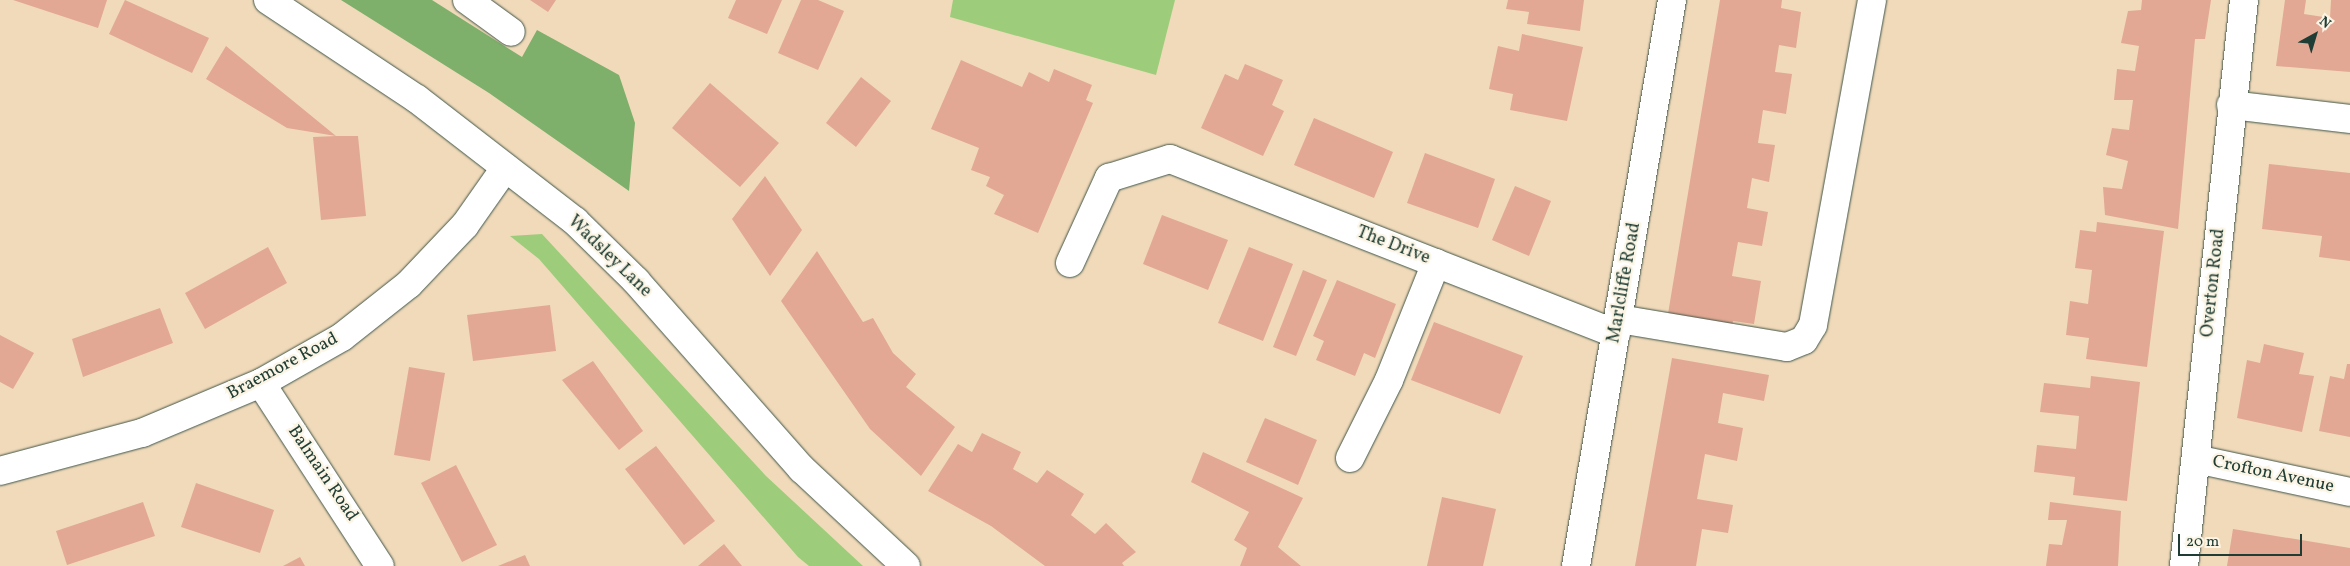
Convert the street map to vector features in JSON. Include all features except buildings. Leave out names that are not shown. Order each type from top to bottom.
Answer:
[{"type":"street","name":"Wadsley Lane","points":[[268,0],[417,99],[575,221],[636,281],[802,469],[906,566]]},
{"type":"street","points":[[467,0],[511,32]]},
{"type":"street","name":"Marlcliffe Road","points":[[1576,566],[1672,0]]},
{"type":"street","name":"The Drive","points":[[1070,263],[1109,178],[1170,159],[1436,263],[1618,326],[1787,347],[1804,340],[1813,325],[1872,0]]},
{"type":"street","name":"Overton Road","points":[[2184,566],[2231,105],[2244,0]]},
{"type":"street","points":[[2231,105],[2350,119]]},
{"type":"street","name":"Braemore Road","points":[[0,471],[142,433],[261,383],[342,337],[409,284],[465,225],[505,168]]},
{"type":"street","points":[[1350,458],[1389,380],[1436,263]]},
{"type":"street","name":"Balmain Road","points":[[261,383],[380,566]]},
{"type":"street","name":"Crofton Avenue","points":[[2196,459],[2350,492]]},
{"type":"green space","points":[[341,0],[432,0],[522,57],[537,30],[619,75],[635,123],[629,191],[489,93]]},
{"type":"green space","points":[[953,0],[1175,0],[1156,75],[950,17]]},
{"type":"green space","points":[[542,234],[766,476],[863,566],[809,566],[798,557],[539,259],[510,236]]}]
